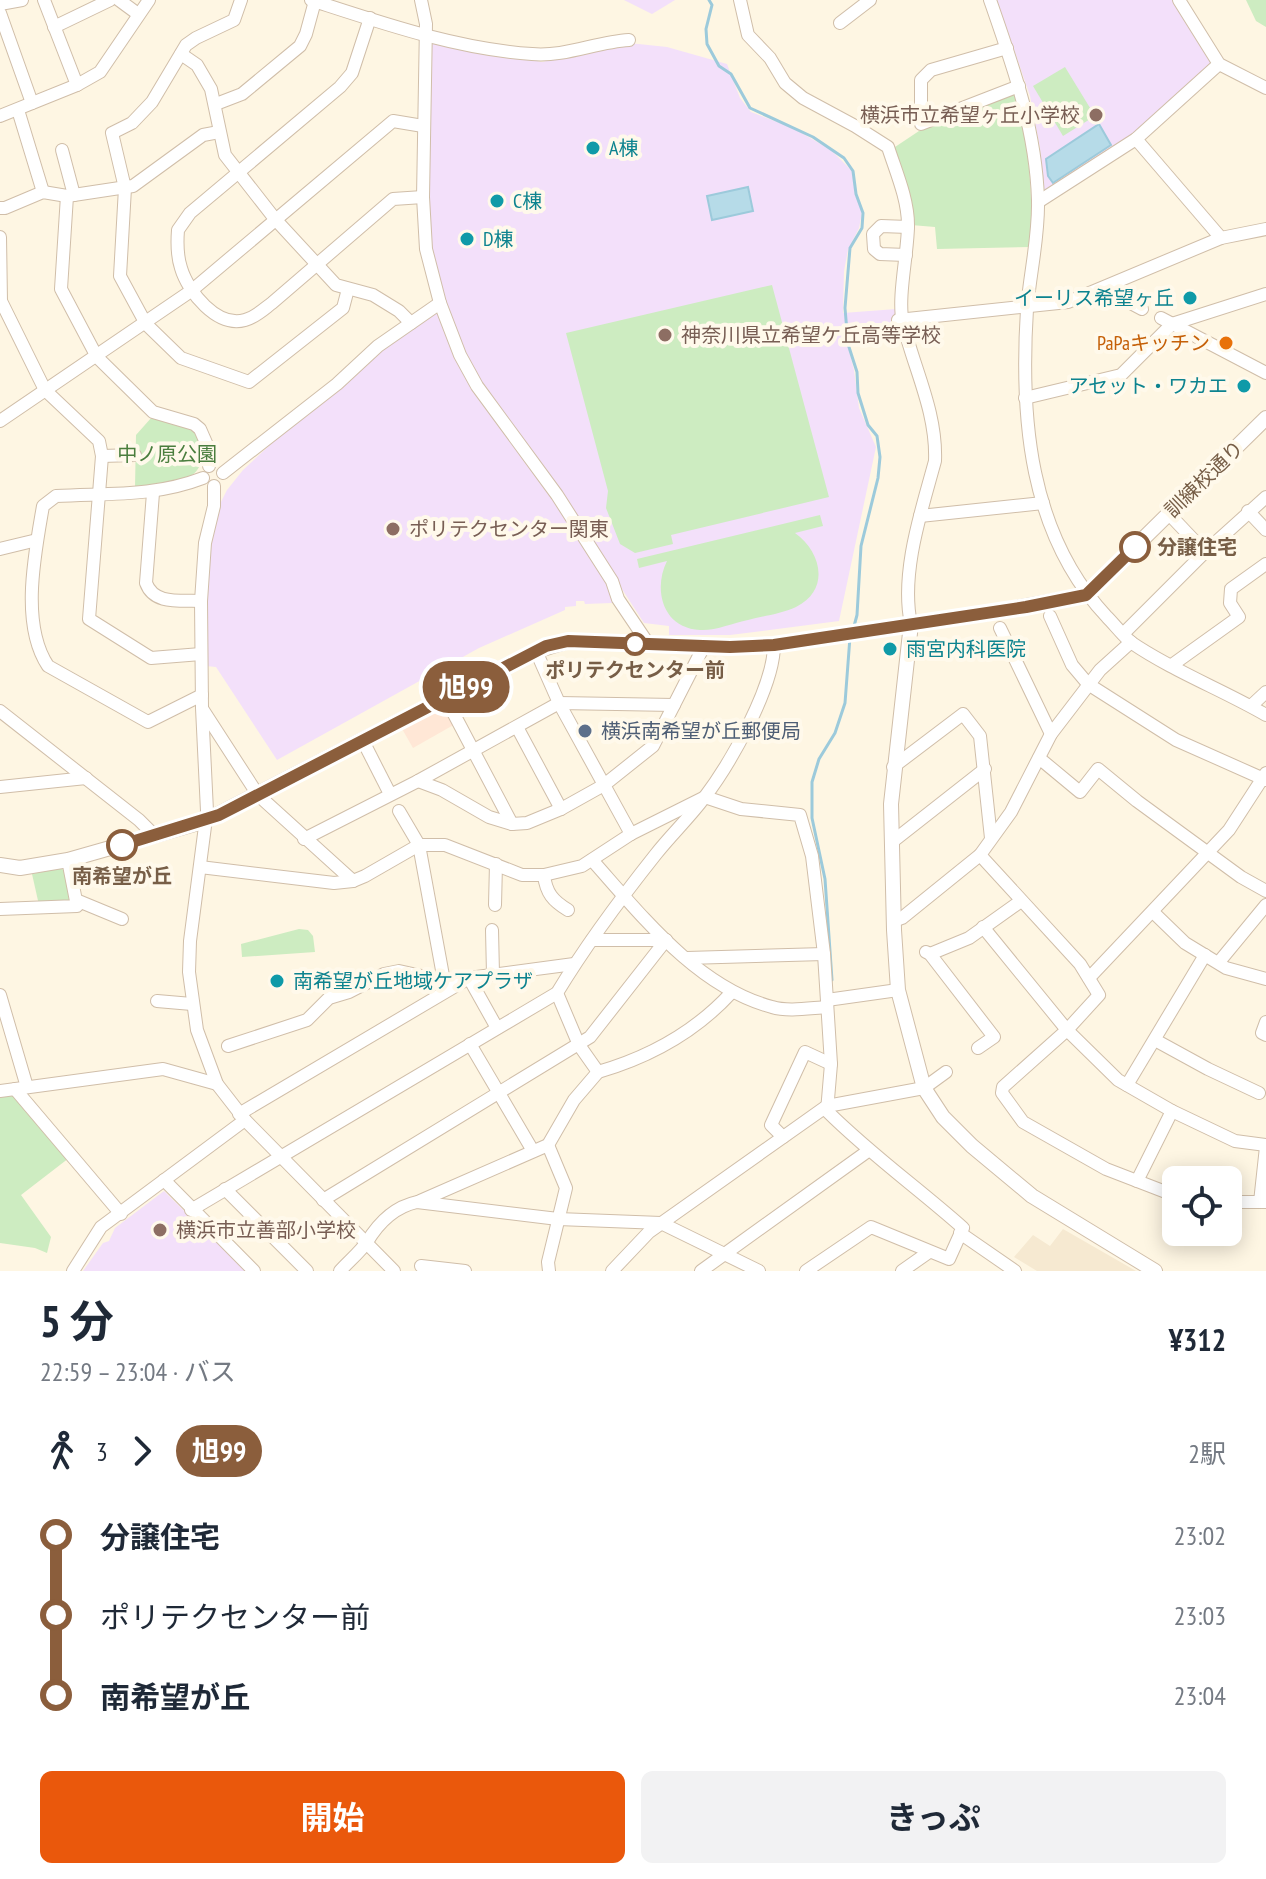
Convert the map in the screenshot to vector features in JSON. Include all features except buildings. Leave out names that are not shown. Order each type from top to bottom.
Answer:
[{"type":"street","points":[[0,4],[22,0]]},
{"type":"street","points":[[44,0],[77,85]]},
{"type":"street","points":[[54,27],[110,0]]},
{"type":"street","points":[[119,0],[138,14]]},
{"type":"street","points":[[0,116],[77,85],[100,72],[149,0]]},
{"type":"street","points":[[241,0],[234,20],[186,45],[152,102],[132,123],[112,133],[125,188],[120,276],[146,324],[181,358],[249,382],[343,308],[348,289]]},
{"type":"street","points":[[421,0],[425,35],[423,197],[426,249],[440,303],[460,355],[477,386],[549,484],[649,645]]},
{"type":"street","points":[[740,0],[748,35],[770,58],[785,83],[803,98],[888,147],[905,204],[908,227],[900,320],[932,418],[935,461],[914,539],[911,624],[893,767],[892,842],[898,990],[924,1088],[943,1117],[972,1146],[1032,1196],[1155,1271]]},
{"type":"street","points":[[840,23],[870,0]]},
{"type":"street","points":[[990,0],[1019,86],[1034,143],[1038,202],[1036,245],[1027,308],[1025,398],[1034,472],[1058,550],[1086,595],[1127,638],[1266,715]]},
{"type":"street","points":[[1179,0],[1219,64],[1266,88]]},
{"type":"street","points":[[216,104],[242,94],[300,46],[306,34],[313,1],[425,35],[533,55],[629,40]]},
{"type":"street","points":[[0,13],[32,103]]},
{"type":"street","points":[[370,18],[352,73],[340,87],[190,213],[178,230],[181,269],[191,291],[216,314],[229,320],[242,321],[255,316],[393,199],[423,197]]},
{"type":"street","points":[[1007,48],[931,70],[921,80],[921,124],[1019,86]]},
{"type":"street","points":[[181,54],[197,65],[204,75],[216,104],[225,155],[275,219],[336,285],[373,295],[399,311],[411,323]]},
{"type":"street","points":[[1038,202],[1136,139],[1219,64]]},
{"type":"street","points":[[18,110],[43,192]]},
{"type":"street","points":[[1,419],[191,291],[393,121],[423,126]]},
{"type":"street","points":[[0,208],[43,192],[70,195],[133,186],[203,135],[219,132]]},
{"type":"street","points":[[1136,139],[1221,238]]},
{"type":"street","points":[[62,150],[70,195],[61,289],[97,357],[153,412],[194,424],[200,429],[207,445],[206,483],[214,486]]},
{"type":"street","points":[[906,255],[880,254],[874,249],[873,234],[881,226],[908,227]]},
{"type":"street","points":[[900,320],[1068,302],[1221,238],[1266,229]]},
{"type":"street","points":[[0,237],[1,301],[45,390],[99,441],[102,456],[89,619],[151,658],[201,654]]},
{"type":"street","points":[[1116,284],[1127,301],[1142,309]]},
{"type":"street","points":[[1025,398],[1121,375],[1166,321],[1266,294]]},
{"type":"street","points":[[214,486],[222,480],[223,473],[337,384],[378,346],[440,303]]},
{"type":"street","points":[[1166,321],[1266,373]]},
{"type":"street","name":"訓練校通り","points":[[1086,595],[1266,418]]},
{"type":"street","points":[[102,456],[135,455]]},
{"type":"street","points":[[202,702],[148,722],[48,666],[40,654],[31,605],[37,540],[43,506],[48,501],[56,496],[153,493],[180,487],[216,465],[223,473]]},
{"type":"street","points":[[214,486],[214,506],[205,543],[201,601],[205,821],[190,941],[192,1004],[217,1084],[242,1117],[394,1271]]},
{"type":"street","points":[[153,493],[146,583],[149,592],[160,599],[201,601]]},
{"type":"street","points":[[894,921],[902,918],[980,855],[1011,812],[1051,734],[1088,684],[1205,552],[1266,497]]},
{"type":"street","points":[[920,516],[1043,503]]},
{"type":"street","points":[[1248,511],[1266,530]]},
{"type":"street","points":[[1169,514],[1205,552]]},
{"type":"street","points":[[0,549],[37,540]]},
{"type":"street","points":[[1172,665],[1239,617],[1230,603],[1231,589],[1266,564]]},
{"type":"street","points":[[0,865],[20,868],[68,860],[205,821],[536,651],[568,641],[649,645],[774,645],[1086,595]]},
{"type":"street","points":[[1050,616],[1072,665],[1088,684],[1176,740],[1265,778],[1242,814],[1089,978]]},
{"type":"street","points":[[1000,628],[1051,734]]},
{"type":"street","points":[[191,1210],[557,993],[574,964],[655,854],[705,797],[743,733],[762,692],[772,666],[774,645]]},
{"type":"street","points":[[418,781],[442,790],[489,817],[512,824],[527,823],[561,809],[604,785],[653,746],[704,646]]},
{"type":"street","points":[[536,651],[559,703],[631,834]]},
{"type":"street","points":[[1251,706],[1266,692]]},
{"type":"street","points":[[445,697],[512,824]]},
{"type":"street","points":[[202,702],[258,795],[353,881]]},
{"type":"street","points":[[304,839],[418,781],[559,703],[674,705]]},
{"type":"street","points":[[0,711],[153,834]]},
{"type":"street","points":[[893,767],[963,714],[980,736],[991,838]]},
{"type":"street","points":[[517,727],[561,809]]},
{"type":"street","points":[[363,741],[390,794]]},
{"type":"street","points":[[1039,758],[1080,792],[1098,769],[1241,877],[1266,891]]},
{"type":"street","points":[[892,842],[985,769]]},
{"type":"street","points":[[0,787],[86,778]]},
{"type":"street","points":[[200,867],[334,883],[353,881],[419,845],[445,845],[522,875],[544,875],[582,866],[631,834],[705,797],[741,809],[800,815],[812,856],[824,954],[831,1064],[827,1111],[868,1151],[963,1228],[949,1259],[871,1227],[806,1271]]},
{"type":"street","points":[[399,811],[419,845],[448,983]]},
{"type":"street","points":[[980,855],[1089,978],[1099,995],[1067,1030],[1003,1087],[1002,1093],[1023,1122],[1106,1169],[1162,1191]]},
{"type":"street","points":[[0,909],[77,906],[68,860]]},
{"type":"street","points":[[592,860],[666,940],[731,993],[775,1009],[898,990]]},
{"type":"street","points":[[495,905],[496,864]]},
{"type":"street","points":[[544,875],[545,886],[552,900],[568,910]]},
{"type":"street","points":[[76,900],[122,919]]},
{"type":"street","points":[[978,1048],[994,1037],[928,953],[969,938],[1021,901]]},
{"type":"street","points":[[1219,962],[1266,905]]},
{"type":"street","points":[[1153,912],[1185,943],[1226,968],[1266,979]]},
{"type":"street","points":[[983,927],[1067,1030],[1118,1080],[1172,1111],[1235,1141],[1266,1146],[1263,1202],[1242,1202]]},
{"type":"street","points":[[492,930],[493,974]]},
{"type":"street","points":[[592,940],[666,940]]},
{"type":"street","points":[[323,1200],[590,1037],[666,940]]},
{"type":"street","points":[[687,958],[824,954]]},
{"type":"street","points":[[1127,1085],[1205,955]]},
{"type":"street","points":[[73,1271],[101,1227],[242,1117],[448,983],[574,964]]},
{"type":"street","points":[[206,1054],[307,1020],[329,998],[349,992],[384,974],[399,971],[448,983]]},
{"type":"street","points":[[469,978],[497,1028]]},
{"type":"street","points":[[557,993],[579,1045],[598,1072]]},
{"type":"street","points":[[340,1271],[381,1221],[406,1205],[548,1145],[574,1100],[598,1072],[626,1064],[673,1041],[710,1016],[731,993]]},
{"type":"street","points":[[0,995],[21,1088],[121,1214]]},
{"type":"street","points":[[157,1001],[192,1004]]},
{"type":"street","points":[[1266,1022],[1262,1033],[1266,1035]]},
{"type":"street","points":[[1155,1040],[1259,1093]]},
{"type":"street","points":[[470,1044],[533,1151]]},
{"type":"street","points":[[783,1137],[771,1125],[805,1052],[831,1064]]},
{"type":"street","points":[[0,1091],[163,1069],[217,1084]]},
{"type":"street","points":[[612,1271],[649,1232],[827,1106],[924,1088],[946,1072]]},
{"type":"street","points":[[1137,1181],[1172,1111]]},
{"type":"street","points":[[548,1145],[566,1188],[548,1262],[549,1271]]},
{"type":"street","points":[[701,1271],[868,1151]]},
{"type":"street","points":[[164,1180],[254,1271]]},
{"type":"street","points":[[225,1189],[307,1271]]},
{"type":"street","points":[[417,1202],[558,1219],[661,1223],[759,1271]]},
{"type":"street","points":[[960,1233],[1015,1271]]},
{"type":"street","points":[[902,1271],[929,1252]]},
{"type":"street","points":[[421,1266],[465,1271]]},
{"type":"shaded area","points":[[624,0],[675,0],[652,14]]},
{"type":"shaded area","name":"横浜市立希望ヶ丘小学校","points":[[997,0],[1175,0],[1216,64],[1137,134],[1047,192],[1043,188],[1040,148],[1030,96]]},
{"type":"shaded area","name":"神奈川県立希望ケ丘高等学校","points":[[430,40],[542,62],[629,43],[667,47],[727,64],[740,98],[751,112],[793,128],[831,150],[852,171],[855,195],[862,212],[844,271],[843,313],[896,309],[900,331],[846,339],[859,408],[876,447],[839,621],[730,635],[669,635],[669,626],[644,623],[590,540],[481,386],[462,350],[444,300],[432,253],[428,199]]},
{"type":"shaded area","name":"ポリテクセンター関東","points":[[434,313],[441,313],[455,355],[609,583],[612,603],[585,604],[584,601],[576,601],[576,606],[565,607],[565,610],[479,648],[277,760],[216,667],[206,666],[205,568],[216,512],[227,490],[243,470],[300,417],[379,351]]},
{"type":"shaded area","points":[[443,704],[457,723],[413,748],[401,727]]},
{"type":"shaded area","name":"横浜市立善部小学校","points":[[164,1191],[245,1271],[83,1271],[103,1243],[109,1241],[115,1228]]},
{"type":"shaded area","points":[[1063,1229],[1136,1271],[1037,1271],[1014,1257],[1033,1235],[1050,1246]]},
{"type":"green space","points":[[1246,0],[1266,0],[1266,27],[1256,21]]},
{"type":"green space","points":[[1065,67],[1095,116],[1063,136],[1033,86]]},
{"type":"green space","points":[[1016,93],[1029,169],[1031,247],[937,249],[935,227],[911,225],[892,149],[919,131]]},
{"type":"green space","points":[[772,285],[829,497],[671,535],[673,544],[635,553],[620,544],[606,508],[608,491],[566,333]]},
{"type":"green space","name":"中ノ原公園","points":[[152,417],[193,430],[201,447],[200,465],[195,473],[178,482],[135,487],[136,435]]},
{"type":"green space","points":[[820,515],[823,526],[795,533],[816,560],[818,581],[807,600],[784,611],[712,629],[687,628],[669,615],[661,595],[667,561],[639,568],[637,559]]},
{"type":"green space","points":[[61,868],[67,873],[72,900],[39,905],[32,874]]},
{"type":"green space","points":[[299,929],[308,930],[313,936],[315,952],[242,957],[241,944]]},
{"type":"green space","points":[[14,1092],[69,1158],[21,1195],[51,1237],[47,1253],[0,1243],[0,1095]]},
{"type":"water","points":[[1099,124],[1111,145],[1053,183],[1048,176],[1046,159]]},
{"type":"water","points":[[748,187],[753,211],[712,220],[707,196]]},
{"type":"waterway","points":[[709,0],[712,5],[706,29],[707,44],[719,66],[731,74],[750,108],[813,137],[844,158],[853,171],[856,194],[863,213],[862,228],[850,248],[845,308],[848,344],[857,372],[858,393],[868,425],[877,436],[880,457],[878,478],[861,546],[857,615],[853,630]]},
{"type":"waterway","points":[[832,980],[825,879],[812,818],[812,782],[819,759],[835,733],[845,703],[850,637]]},
{"type":"bus line","name":"旭99","points":[[122,845],[219,815],[546,646],[568,641],[730,647],[774,645],[1026,607],[1086,595],[1135,547]]},
{"type":"place","name":"横浜市立希望ヶ丘小学校","points":[[1096,115]]},
{"type":"place","name":"A棟","points":[[593,148]]},
{"type":"place","name":"C棟","points":[[497,201]]},
{"type":"place","name":"D棟","points":[[467,239]]},
{"type":"place","name":"イーリス希望ヶ丘","points":[[1190,298]]},
{"type":"place","name":"神奈川県立希望ケ丘高等学校","points":[[665,335]]},
{"type":"place","name":"PaPaキッチン","points":[[1226,343]]},
{"type":"place","name":"アセット・ワカエ","points":[[1244,386]]},
{"type":"place","name":"ポリテクセンター関東","points":[[393,529]]},
{"type":"place","name":"分譲住宅","points":[[1135,547]]},
{"type":"place","name":"ポリテクセンター前","points":[[635,644]]},
{"type":"place","name":"雨宮内科医院","points":[[890,649]]},
{"type":"place","name":"横浜南希望が丘郵便局","points":[[585,731]]},
{"type":"place","name":"南希望が丘","points":[[122,845]]},
{"type":"place","name":"南希望が丘地域ケアプラザ","points":[[277,981]]},
{"type":"place","name":"横浜市立善部小学校","points":[[160,1230]]}]
